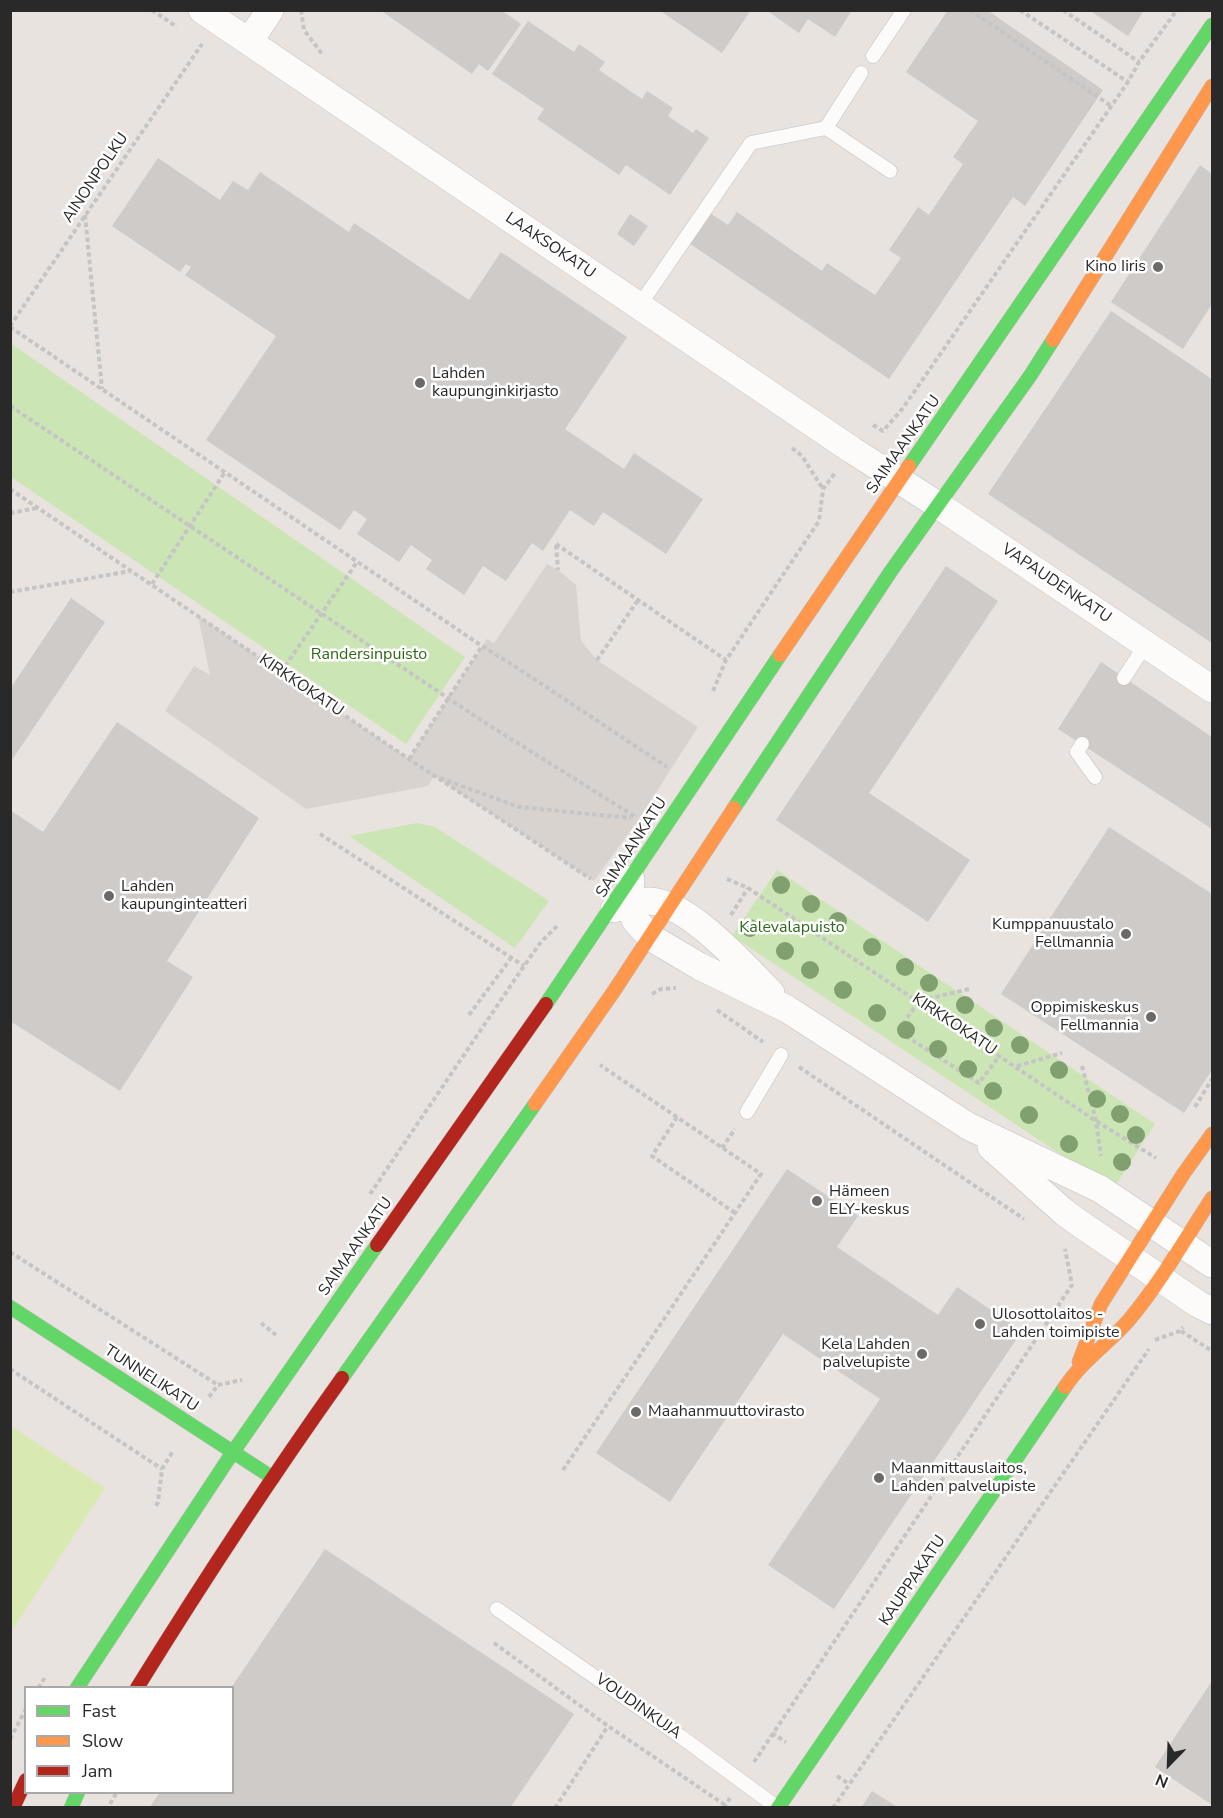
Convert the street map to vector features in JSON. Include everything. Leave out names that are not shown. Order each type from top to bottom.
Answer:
[{"type":"main road","name":"SAIMAANKATU","points":[[78,1686],[233,1452],[623,898],[748,700],[1212,25]]},
{"type":"main road","points":[[138,1686],[307,1426],[607,1001],[891,571],[1030,376],[1212,86]]},
{"type":"main road","points":[[1166,158],[1194,142]]},
{"type":"main road","name":"KAUPPAKATU","points":[[1076,1372],[1101,1304],[1184,1173],[1212,1134]]},
{"type":"main road","name":"KAUPPAKATU","points":[[778,1808],[1076,1372],[1128,1321],[1160,1278],[1212,1198]]},
{"type":"main road","name":"TUNNELIKATU","points":[[10,1307],[273,1478]]},
{"type":"main road","points":[[13,1808],[24,1784]]},
{"type":"main road","points":[[71,1808],[77,1794]]},
{"type":"street","name":"LAAKSOKATU","points":[[202,10],[898,481]]},
{"type":"street","points":[[249,42],[270,10]]},
{"type":"street","name":"VAPAUDENKATU","points":[[898,481],[938,505],[1212,689]]},
{"type":"street","points":[[623,898],[671,906],[717,938],[787,1009]]},
{"type":"street","points":[[623,898],[634,920],[650,937],[699,966],[787,1009],[968,1126],[1064,1212],[1205,1307]]},
{"type":"street","points":[[968,1126],[1102,1185],[1212,1264]]},
{"type":"lane","points":[[873,56],[904,10]]},
{"type":"lane","points":[[826,128],[861,73]]},
{"type":"lane","points":[[639,306],[751,143],[826,128],[890,171]]},
{"type":"lane","points":[[1124,678],[1146,644]]},
{"type":"lane","points":[[1082,744],[1077,752],[1095,777]]},
{"type":"lane","points":[[747,1112],[781,1055]]},
{"type":"lane","name":"VOUDINKUJA","points":[[497,1609],[778,1808]]},
{"type":"path","points":[[970,10],[1111,106]]},
{"type":"path","points":[[1020,10],[1128,82]]},
{"type":"path","points":[[1063,10],[1139,62]]},
{"type":"path","points":[[710,698],[726,660],[819,521],[823,489],[869,423],[883,430],[903,408],[1128,82],[1139,62],[1177,10]]},
{"type":"path","name":"AINONPOLKU","points":[[10,327],[202,44]]},
{"type":"path","points":[[86,214],[102,389]]},
{"type":"path","points":[[10,327],[482,646],[670,769]]},
{"type":"path","points":[[10,406],[448,698],[639,819],[519,807],[434,776]]},
{"type":"path","points":[[152,584],[225,472]]},
{"type":"path","name":"KIRKKOKATU","points":[[10,489],[434,776],[594,881],[590,888]]},
{"type":"path","points":[[10,513],[38,508]]},
{"type":"path","points":[[558,570],[556,544],[726,660]]},
{"type":"path","points":[[281,672],[357,562]]},
{"type":"path","points":[[10,592],[132,571]]},
{"type":"path","points":[[597,660],[638,600]]},
{"type":"path","points":[[409,759],[482,646]]},
{"type":"path","points":[[320,834],[524,966]]},
{"type":"path","name":"KIRKKOKATU","points":[[748,888],[1096,1121],[1160,1161]]},
{"type":"path","points":[[367,1199],[524,966],[541,942],[565,918]]},
{"type":"path","points":[[470,1015],[511,958]]},
{"type":"path","points":[[969,989],[919,1001],[898,1031],[979,1083],[1000,1055]]},
{"type":"path","points":[[714,1008],[1026,1220]]},
{"type":"path","points":[[1016,1066],[1062,1053]]},
{"type":"path","points":[[563,1470],[761,1174],[595,1061]]},
{"type":"path","points":[[1082,1066],[1096,1121],[1102,1185]]},
{"type":"path","points":[[677,1117],[652,1156],[735,1213]]},
{"type":"path","points":[[494,1643],[608,1726],[724,1806],[1072,1285],[1065,1246],[1079,1223]]},
{"type":"path","points":[[10,1252],[218,1384],[245,1380]]},
{"type":"path","points":[[833,1808],[1155,1341],[1180,1331],[1205,1307]]},
{"type":"path","points":[[261,1323],[276,1335],[270,1344]]},
{"type":"path","points":[[1180,1331],[1212,1351]]},
{"type":"path","points":[[10,1369],[162,1469]]},
{"type":"path","points":[[152,1512],[158,1502],[162,1469],[218,1384]]},
{"type":"path","points":[[39,1686],[50,1668]]},
{"type":"path","points":[[10,1739],[24,1713]]},
{"type":"path","points":[[555,1808],[608,1726]]},
{"type":"path","points":[[109,1808],[116,1794]]},
{"type":"green space","name":"Randersinpuisto","points":[[13,345],[465,657],[406,744],[11,477],[10,348]]},
{"type":"green space","points":[[417,823],[435,827],[549,901],[515,948],[349,836]]},
{"type":"green space","name":"Kalevalapuisto","points":[[777,870],[1155,1124],[1113,1189],[732,936]]},
{"type":"green space","points":[[11,1426],[105,1488],[11,1632]]},
{"type":"shaded area","points":[[547,564],[576,585],[581,641],[597,660],[698,727],[639,819],[594,881],[434,776],[428,786],[306,809],[165,711],[194,666],[210,675],[198,616],[409,759],[487,639],[494,643]]},
{"type":"building","points":[[380,10],[501,10],[521,24],[488,71],[479,64],[472,74]]},
{"type":"building","points":[[659,10],[751,10],[722,53]]},
{"type":"building","points":[[766,10],[852,10],[835,37],[808,19],[799,33]]},
{"type":"building","points":[[948,10],[987,10],[1103,90],[1025,206],[1013,197],[889,379],[689,243],[710,213],[728,225],[737,212],[822,271],[827,263],[875,295],[901,258],[889,250],[918,207],[929,215],[963,164],[953,157],[978,121],[906,72]]},
{"type":"building","points":[[1089,10],[1144,10],[1128,36]]},
{"type":"building","points":[[528,21],[574,52],[579,44],[605,62],[599,70],[642,99],[647,91],[673,108],[668,116],[693,133],[696,129],[709,138],[670,195],[626,165],[619,175],[537,119],[544,109],[492,74]]},
{"type":"building","name":"Lahden kaupunginkirjasto","points":[[158,158],[220,200],[233,181],[248,190],[260,172],[349,232],[354,223],[469,300],[501,252],[627,337],[565,429],[624,469],[634,453],[703,499],[666,554],[603,512],[594,526],[570,510],[543,551],[532,543],[506,581],[483,566],[464,595],[426,569],[432,560],[411,545],[399,562],[357,534],[367,519],[354,510],[340,530],[206,440],[276,336],[185,275],[191,267],[186,264],[180,272],[112,226]]},
{"type":"building","points":[[1200,165],[1212,174],[1212,304],[1183,349],[1111,302]]},
{"type":"building","points":[[630,214],[648,226],[634,246],[617,234]]},
{"type":"building","points":[[1111,311],[1212,379],[1212,643],[988,494]]},
{"type":"building","points":[[946,566],[998,601],[869,793],[970,860],[928,922],[776,820]]},
{"type":"building","points":[[71,598],[105,622],[10,763],[10,689]]},
{"type":"building","points":[[1101,662],[1212,737],[1212,829],[1058,729]]},
{"type":"building","name":"Lahden kaupunginteatteri","points":[[117,722],[259,818],[167,961],[193,977],[120,1091],[10,1021],[10,810],[43,832]]},
{"type":"building","name":"Kumppanuustalo Fellmannia","points":[[1109,827],[1212,894],[1212,1070],[1184,1113],[1001,994]]},
{"type":"building","points":[[787,1169],[858,1216],[837,1247],[938,1315],[957,1287],[1022,1331],[834,1609],[768,1565],[880,1399],[783,1334],[670,1502],[596,1453]]},
{"type":"building","points":[[325,1549],[574,1714],[510,1808],[149,1808],[159,1794],[234,1794],[232,1686]]},
{"type":"building","points":[[1212,1681],[1212,1805],[1155,1767]]},
{"type":"building","points":[[872,1791],[899,1808],[861,1808]]},
{"type":"traffic: fast","points":[[909,466],[1212,25]]},
{"type":"traffic: fast","points":[[734,808],[891,571],[1030,376],[1053,340]]},
{"type":"traffic: fast","points":[[546,1004],[780,655]]},
{"type":"traffic: fast","points":[[342,1378],[535,1104]]},
{"type":"traffic: fast","points":[[78,1686],[233,1452],[377,1245]]},
{"type":"traffic: fast","points":[[10,1307],[273,1478]]},
{"type":"traffic: fast","points":[[778,1808],[1065,1387]]},
{"type":"traffic: fast","points":[[71,1808],[77,1794]]},
{"type":"traffic: slow","points":[[1053,340],[1212,86]]},
{"type":"traffic: slow","points":[[780,655],[909,466]]},
{"type":"traffic: slow","points":[[535,1104],[614,991],[734,808]]},
{"type":"traffic: slow","points":[[1079,1362],[1101,1304],[1184,1173],[1212,1134]]},
{"type":"traffic: slow","points":[[1065,1387],[1079,1369],[1121,1329],[1140,1306],[1212,1198]]},
{"type":"traffic: jam","points":[[377,1245],[546,1004]]},
{"type":"traffic: jam","points":[[138,1686],[186,1609],[342,1378]]},
{"type":"traffic: jam","points":[[13,1808],[24,1784]]},
{"type":"place","name":"Kino Iiris","points":[[1158,267]]},
{"type":"place","name":"Lahden kaupunginkirjasto","points":[[420,383]]},
{"type":"place","name":"Lahden kaupunginteatteri","points":[[109,896]]},
{"type":"place","name":"Kumppanuustalo Fellmannia","points":[[1126,934]]},
{"type":"place","name":"Oppimiskeskus Fellmannia","points":[[1151,1017]]},
{"type":"place","name":"Hämeen ELY-keskus","points":[[817,1201]]},
{"type":"place","name":"Ulosottolaitos - Lahden toimipiste","points":[[980,1324]]},
{"type":"place","name":"Kela Lahden palvelupiste","points":[[922,1354]]},
{"type":"place","name":"Maahanmuuttovirasto","points":[[636,1412]]},
{"type":"place","name":"Maanmittauslaitos, Lahden palvelupiste","points":[[879,1478]]}]
